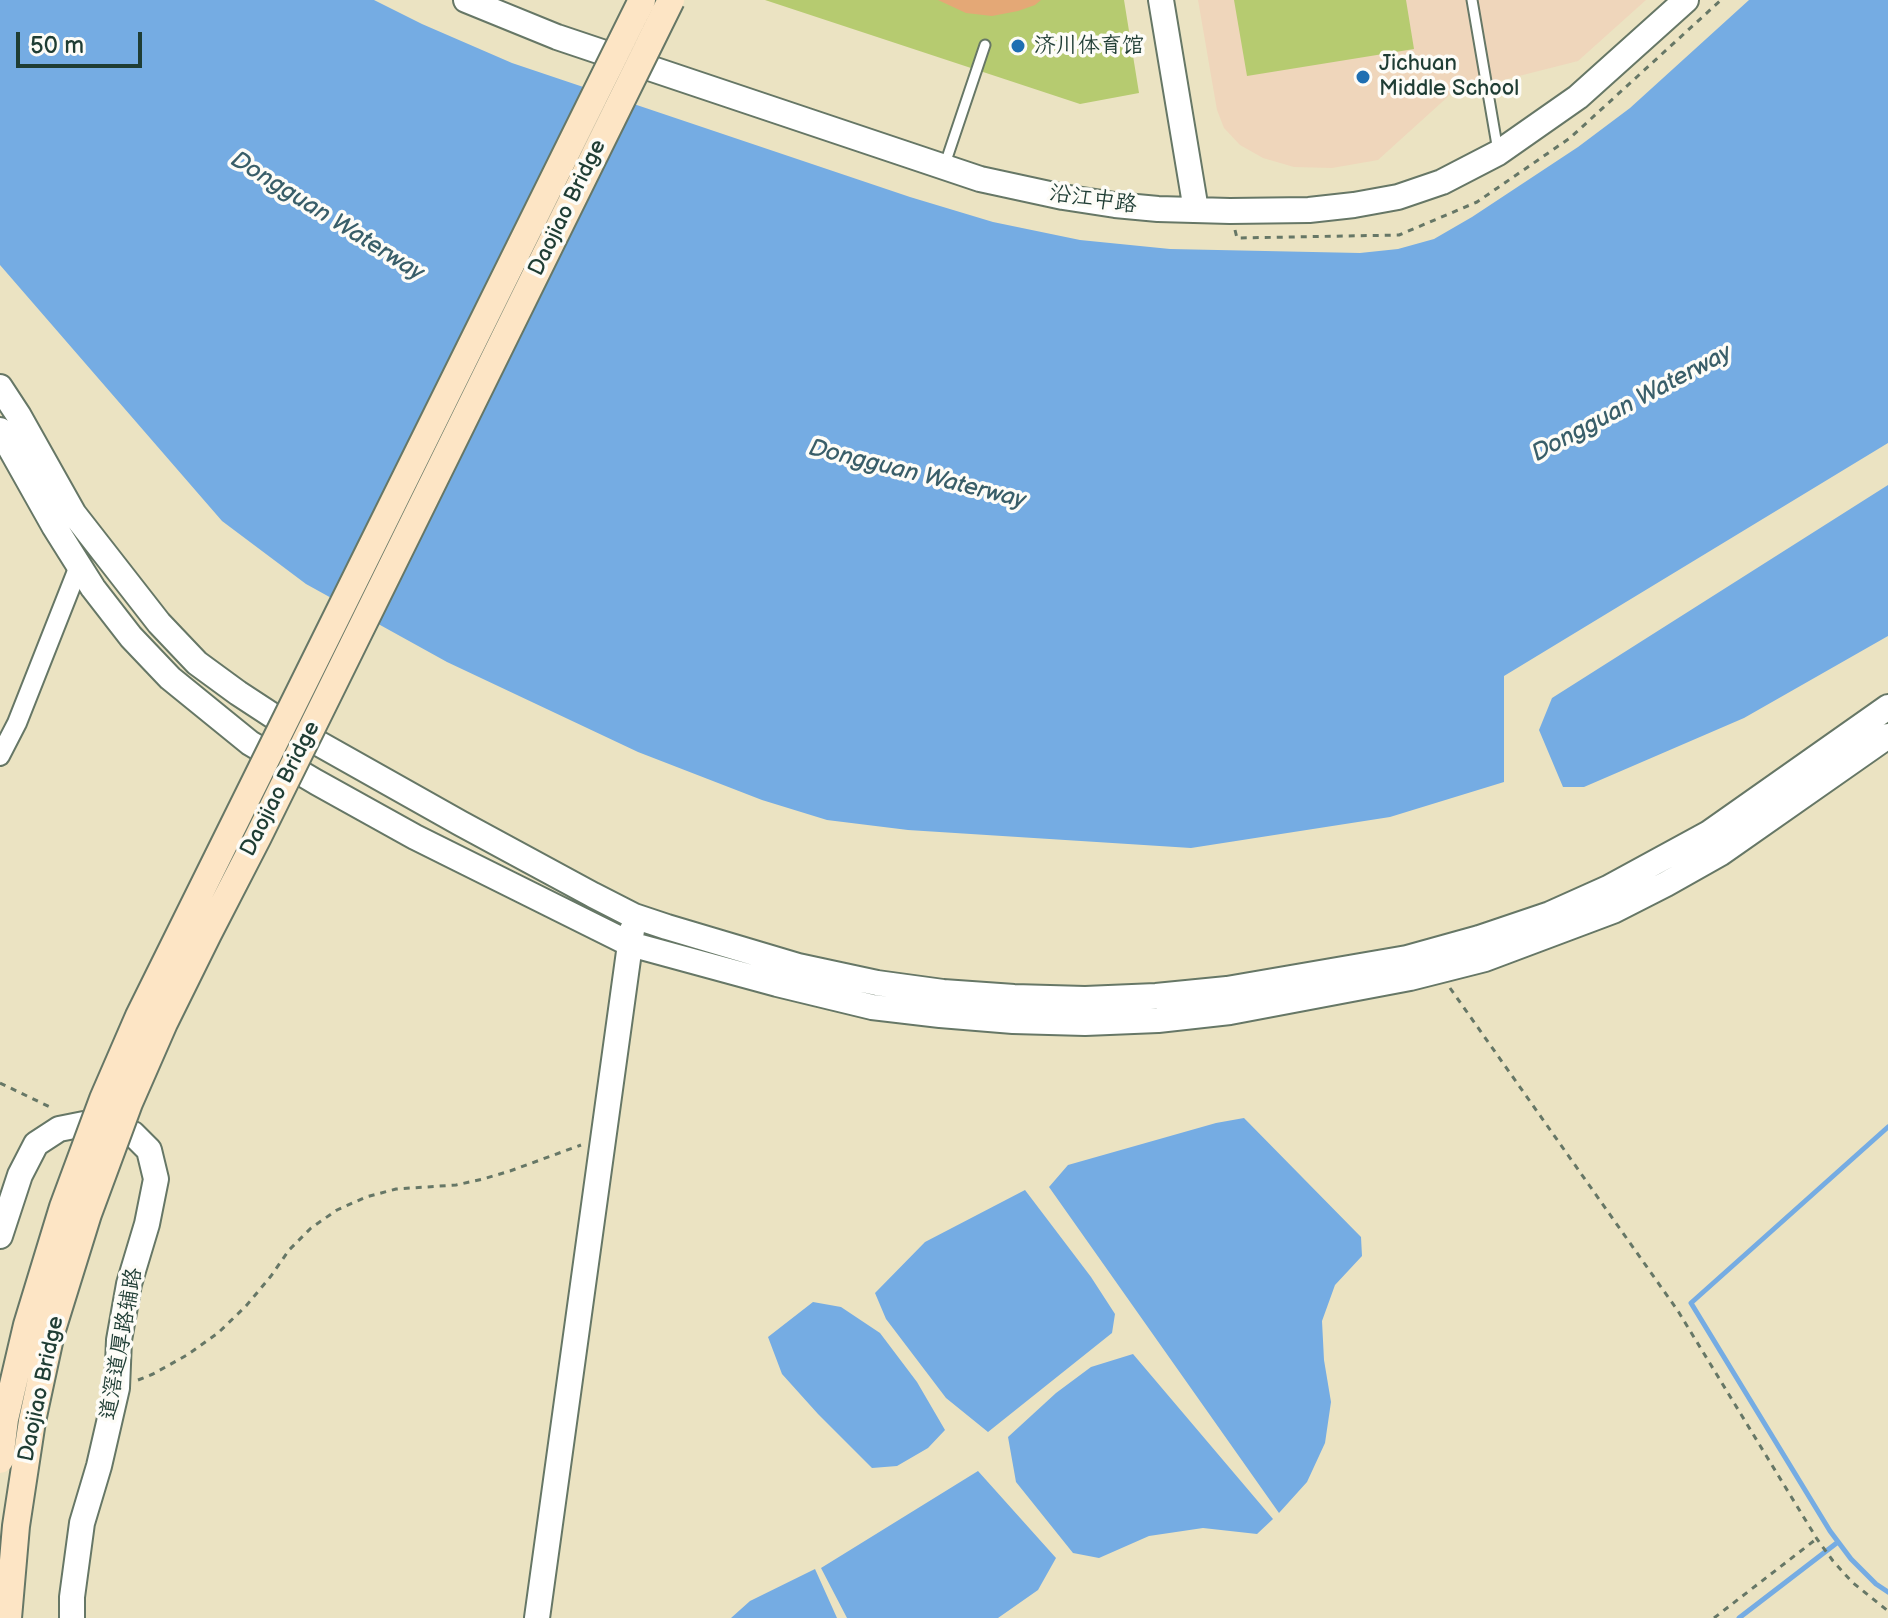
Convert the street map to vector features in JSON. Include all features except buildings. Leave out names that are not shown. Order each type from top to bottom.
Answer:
[{"type":"main road","name":"Daojiao Bridge","points":[[0,1460],[5,1419],[27,1325],[63,1207],[103,1099],[139,1016],[642,0]]},
{"type":"main road","name":"Daojiao Bridge","points":[[8,1618],[16,1526],[29,1436],[51,1333],[88,1214],[129,1103],[164,1023],[671,0]]},
{"type":"street","name":"沿江中路","points":[[466,0],[557,37],[994,182],[1115,205],[1196,210],[1309,210],[1354,205],[1398,197],[1442,182],[1498,153],[1578,97],[1686,0]]},
{"type":"street","points":[[1161,0],[1196,210]]},
{"type":"street","points":[[0,387],[74,514],[159,623],[197,663],[238,693],[293,729],[634,916],[798,966],[877,983],[1014,997],[1085,999],[1156,996],[1227,989],[1407,958],[1550,914],[1608,888],[1709,833],[1888,707]]},
{"type":"street","points":[[0,430],[79,566],[131,637],[170,678],[250,743],[415,837],[630,944],[872,1007],[1042,1022],[1158,1020],[1230,1012],[1485,959],[1613,911],[1666,884],[1721,853],[1888,736]]},
{"type":"street","points":[[0,756],[17,723],[79,566]]},
{"type":"street","points":[[537,1618],[634,916]]},
{"type":"street","name":"道滘道厚路辅路","points":[[0,1236],[20,1175],[36,1144],[59,1129],[84,1124],[113,1126],[133,1134],[149,1150],[156,1179],[147,1224],[129,1284],[119,1340],[117,1388],[82,1523],[72,1618]]},
{"type":"lane","points":[[1472,0],[1498,153]]},
{"type":"lane","points":[[943,167],[985,45]]},
{"type":"path","points":[[1438,971],[1678,1311],[1817,1539],[1852,1582],[1888,1611]]},
{"type":"path","points":[[0,1083],[84,1124]]},
{"type":"path","points":[[117,1388],[164,1368],[218,1333],[246,1306],[289,1250],[311,1228],[337,1210],[366,1197],[396,1189],[456,1185],[483,1179],[604,1136]]},
{"type":"path","points":[[1714,1618],[1817,1539]]},
{"type":"shaded area","name":"Jichuan Middle School","points":[[1198,0],[1646,0],[1578,61],[1452,93],[1378,160],[1332,168],[1294,167],[1263,158],[1240,145],[1224,128],[1217,110]]},
{"type":"green space","name":"济川体育馆","points":[[765,0],[1124,0],[1139,93],[1080,104]]},
{"type":"green space","points":[[1234,0],[1406,0],[1414,49],[1247,76]]},
{"type":"water","name":"Dongguan Waterway","points":[[0,0],[374,0],[512,63],[993,222],[1080,240],[1170,249],[1360,253],[1398,249],[1434,239],[1472,217],[1578,147],[1630,108],[1749,0],[1888,0],[1888,443],[1504,676],[1504,782],[1390,817],[1191,848],[908,830],[827,820],[762,800],[638,752],[447,662],[306,584],[222,521],[0,265]]},
{"type":"water","points":[[1888,485],[1888,636],[1744,718],[1584,787],[1563,787],[1539,730],[1552,698]]},
{"type":"water","points":[[1244,1118],[1361,1237],[1362,1256],[1335,1285],[1322,1321],[1331,1402],[1325,1443],[1307,1482],[1279,1513],[1049,1187],[1068,1165]]},
{"type":"water","points":[[1025,1190],[1115,1314],[1112,1333],[988,1432],[946,1398],[886,1319],[875,1293],[925,1242]]},
{"type":"water","points":[[813,1302],[841,1307],[880,1333],[917,1382],[945,1430],[928,1448],[897,1466],[872,1468],[782,1374],[768,1337]]},
{"type":"water","points":[[1133,1354],[1273,1519],[1257,1534],[1203,1528],[1149,1536],[1099,1558],[1073,1553],[1016,1482],[1008,1437],[1056,1393],[1091,1367]]},
{"type":"water","points":[[978,1471],[1056,1558],[1038,1590],[998,1618],[847,1618],[821,1568]]},
{"type":"water","points":[[815,1569],[837,1618],[731,1618],[750,1601]]},
{"type":"waterway","points":[[1888,1127],[1691,1303],[1830,1531],[1851,1559],[1888,1592]]},
{"type":"waterway","points":[[1739,1618],[1838,1542]]},
{"type":"place","name":"济川体育馆","points":[[1018,46]]},
{"type":"place","name":"Jichuan Middle School","points":[[1363,77]]}]
